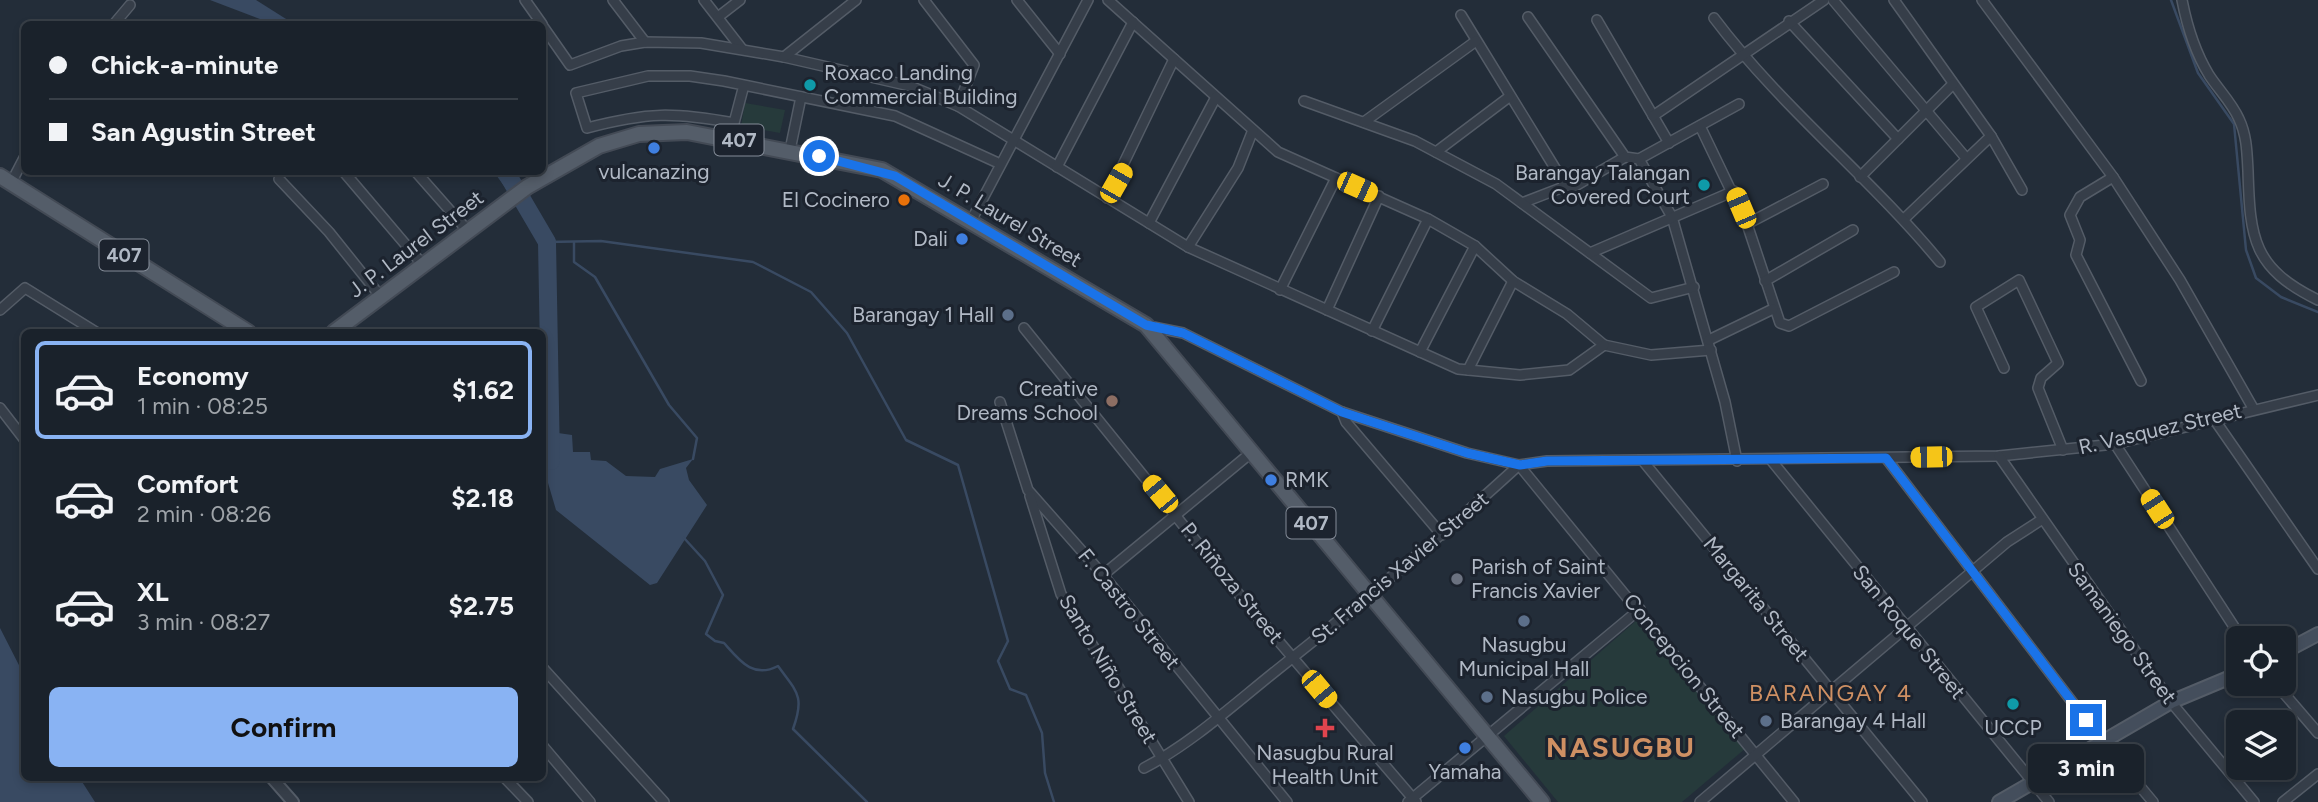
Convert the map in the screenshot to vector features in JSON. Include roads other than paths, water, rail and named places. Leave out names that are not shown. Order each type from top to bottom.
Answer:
[{"type":"main road","name":"J. P. Laurel Street","points":[[338,329],[527,187],[599,146],[639,134],[687,132],[882,170],[1146,325],[1542,802]]},
{"type":"main road","name":"407","points":[[6,180],[243,329]]},
{"type":"main road","points":[[2296,646],[2318,634]]},
{"type":"main road","points":[[1999,802],[2031,780],[2171,702],[2226,679]]},
{"type":"street","points":[[525,0],[539,21]]},
{"type":"street","points":[[613,0],[645,42]]},
{"type":"street","points":[[704,0],[742,49]]},
{"type":"street","points":[[718,18],[740,0]]},
{"type":"street","points":[[783,57],[856,0]]},
{"type":"street","points":[[924,0],[974,65],[958,106]]},
{"type":"street","points":[[1017,0],[1060,54]]},
{"type":"street","points":[[971,221],[1087,0]]},
{"type":"street","points":[[1108,0],[1278,152],[1428,219],[1475,246],[1513,281],[1567,314],[1604,345],[1651,355],[1710,345],[1773,309]]},
{"type":"street","points":[[1653,116],[1744,57],[1789,22],[1824,0]]},
{"type":"street","points":[[1833,0],[1966,158]]},
{"type":"street","points":[[1894,0],[1991,136],[2022,190]]},
{"type":"street","points":[[1982,0],[2113,177],[2180,280],[2253,408]]},
{"type":"street","points":[[2182,0],[2188,28],[2207,72],[2239,118],[2247,142],[2249,211],[2257,248],[2270,268],[2289,286],[2318,300]]},
{"type":"street","points":[[117,21],[130,5]]},
{"type":"street","points":[[1461,15],[1566,186]]},
{"type":"street","points":[[1528,17],[1625,157]]},
{"type":"street","points":[[1714,18],[1744,57],[1904,219],[1940,262]]},
{"type":"street","points":[[1597,20],[1669,143]]},
{"type":"street","points":[[1057,167],[1133,22]]},
{"type":"street","points":[[1789,22],[1898,139]]},
{"type":"street","points":[[546,31],[570,65],[621,46],[645,42],[742,49],[910,86],[958,106],[1188,247],[1419,352],[1468,370],[1520,375],[1569,370],[1604,345]]},
{"type":"street","points":[[1364,122],[1476,41]]},
{"type":"street","points":[[1107,198],[1174,59]]},
{"type":"street","points":[[744,85],[734,123],[678,113],[625,118],[586,128],[576,93],[648,76],[690,76],[744,85],[894,116],[996,162]]},
{"type":"street","points":[[1860,177],[1953,84]]},
{"type":"street","points":[[790,150],[802,97]]},
{"type":"street","points":[[1149,223],[1216,97]]},
{"type":"street","points":[[1436,152],[1509,97]]},
{"type":"street","points":[[1304,101],[1436,152],[1496,184],[1651,298],[1695,287]]},
{"type":"street","points":[[1522,203],[1566,186],[1575,186],[1625,157],[1639,159],[1740,104]]},
{"type":"street","points":[[1700,126],[1734,191],[1780,324],[1789,326],[1894,272]]},
{"type":"street","points":[[1188,247],[1238,168],[1253,130]]},
{"type":"street","points":[[1904,219],[1991,136]]},
{"type":"street","points":[[1639,159],[1672,217],[1695,287],[1737,461]]},
{"type":"street","points":[[6,180],[21,162]]},
{"type":"street","points":[[347,175],[423,265]]},
{"type":"street","points":[[419,175],[468,231]]},
{"type":"street","points":[[1280,290],[1336,177]]},
{"type":"street","points":[[2113,177],[2080,197],[2070,215],[2080,240],[2076,255],[2141,381]]},
{"type":"street","points":[[279,179],[329,232],[381,296]]},
{"type":"street","points":[[1747,224],[1823,184]]},
{"type":"street","points":[[1590,253],[1734,191]]},
{"type":"street","points":[[1327,310],[1379,196]]},
{"type":"street","points":[[1372,331],[1428,219]]},
{"type":"street","points":[[1765,281],[1853,230]]},
{"type":"street","points":[[1419,352],[1475,246]]},
{"type":"street","points":[[2004,368],[1976,307],[2019,280],[2059,363],[2041,377],[2038,387],[2063,450]]},
{"type":"street","points":[[1468,370],[1513,281]]},
{"type":"street","points":[[0,310],[25,288],[91,329]]},
{"type":"street","name":"R. Vasquez Street","points":[[1146,325],[1183,333],[1342,412],[1467,453],[1520,465],[1547,461],[1737,461],[1999,456],[2115,444],[2318,394]]},
{"type":"street","name":"P. Riñoza Street","points":[[1024,328],[1246,603],[1412,801]]},
{"type":"street","name":"F. Castro Street","points":[[1000,402],[1028,491],[1103,575],[1287,802]]},
{"type":"street","points":[[0,408],[21,435]]},
{"type":"street","points":[[1342,412],[1346,422],[1442,536]]},
{"type":"street","points":[[2214,419],[2318,569]]},
{"type":"street","points":[[2115,444],[2234,626]]},
{"type":"street","points":[[1103,575],[1252,452]]},
{"type":"street","name":"Samaniego Street","points":[[1999,456],[2041,520],[2171,702],[2254,802]]},
{"type":"street","points":[[1886,458],[2102,741],[2153,802]]},
{"type":"street","name":"San Roque Street","points":[[1771,460],[2049,802]]},
{"type":"street","name":"Margarita Street","points":[[1643,461],[1922,802]]},
{"type":"street","name":"St. Francis Xavier Street","points":[[1144,768],[1162,759],[1293,657],[1442,536],[1520,465]]},
{"type":"street","name":"Concepcion Street","points":[[1520,465],[1640,609],[1794,802]]},
{"type":"street","name":"Santo Niño Street","points":[[1028,491],[1061,594],[1189,802]]},
{"type":"street","points":[[1700,802],[1975,572],[2007,542],[2041,520]]},
{"type":"street","points":[[1412,801],[1487,735],[1640,609]]},
{"type":"street","points":[[546,671],[664,802]]},
{"type":"street","points":[[2286,696],[2318,733]]},
{"type":"street","points":[[546,750],[590,802]]},
{"type":"street","points":[[2283,802],[2318,774]]},
{"type":"street","points":[[275,781],[293,802]]},
{"type":"street","points":[[508,781],[528,802]]},
{"type":"water","points":[[210,0],[256,0],[289,21],[265,21]]},
{"type":"water","points":[[496,175],[514,175],[544,224],[541,237]]},
{"type":"water","points":[[558,433],[572,435],[573,452],[590,452],[591,460],[606,461],[626,476],[655,477],[660,469],[693,459],[686,468],[689,480],[707,505],[657,583],[650,585],[556,510],[546,476],[546,440]]},
{"type":"water","points":[[0,628],[21,669],[21,781],[82,781],[95,802],[0,802]]},
{"type":"waterway","points":[[2171,0],[2198,73],[2234,124],[2246,250],[2256,278],[2281,297],[2318,312]]},
{"type":"waterway","points":[[508,175],[547,242],[551,461]]},
{"type":"waterway","points":[[547,242],[601,241],[753,262],[811,292],[847,333],[906,440],[958,465],[1008,641],[998,661],[1010,689],[1026,695],[1042,733],[1045,773],[1054,802]]},
{"type":"waterway","points":[[574,242],[574,262],[595,277],[669,405],[697,438],[693,459]]},
{"type":"waterway","points":[[684,538],[705,561],[723,595],[706,634],[715,641],[724,643],[742,662],[754,669],[778,666],[799,701],[793,729],[867,802]]},
{"type":"place","name":"Roxaco Landing Commercial Building","points":[[810,85]]},
{"type":"place","name":"vulcanazing","points":[[654,148]]},
{"type":"place","name":"Barangay Talangan Covered Court","points":[[1704,185]]},
{"type":"place","name":"El Cocinero","points":[[904,200]]},
{"type":"place","name":"Dali","points":[[962,239]]},
{"type":"place","name":"Barangay 1 Hall","points":[[1008,315]]},
{"type":"place","name":"Creative Dreams School","points":[[1112,401]]},
{"type":"place","name":"RMK","points":[[1271,480]]},
{"type":"place","name":"Parish of Saint Francis Xavier","points":[[1457,579]]},
{"type":"place","name":"Nasugbu Municipal Hall","points":[[1524,621]]},
{"type":"place","name":"Nasugbu Police","points":[[1487,697]]},
{"type":"place","name":"UCCP","points":[[2013,704]]},
{"type":"place","name":"Barangay 4 Hall","points":[[1766,721]]},
{"type":"place","name":"Nasugbu Rural Health Unit","points":[[1325,728]]},
{"type":"place","name":"Yamaha","points":[[1465,748]]},
{"type":"district","name":"BARANGAY 4","points":[[1831,693]]},
{"type":"district","name":"NASUGBU","points":[[1621,747]]}]
